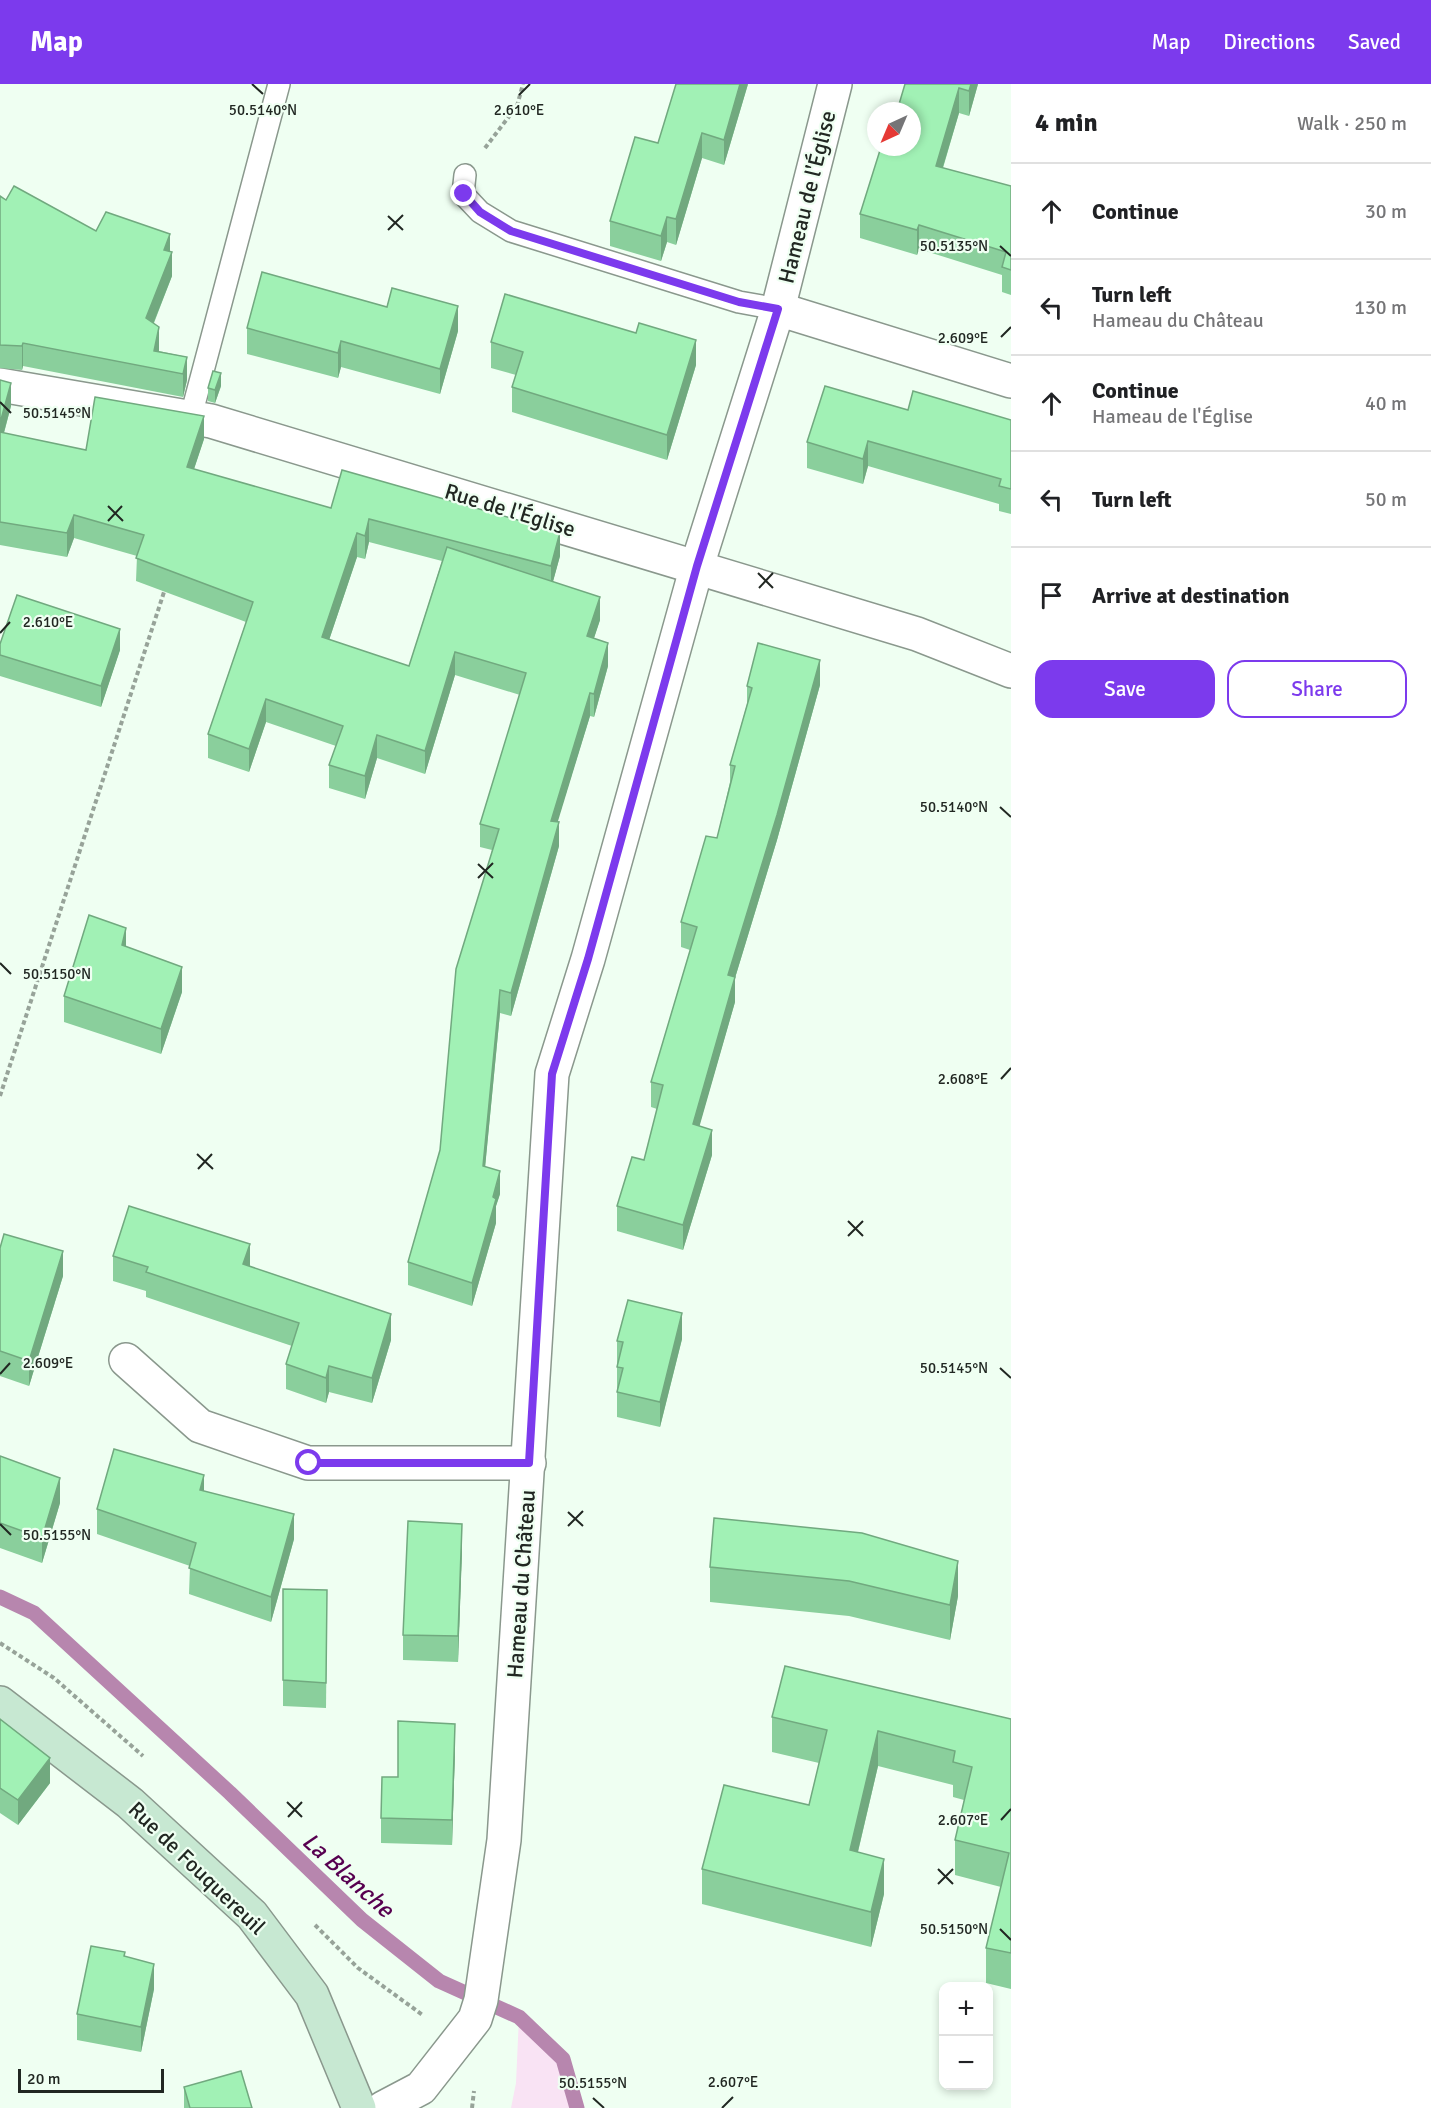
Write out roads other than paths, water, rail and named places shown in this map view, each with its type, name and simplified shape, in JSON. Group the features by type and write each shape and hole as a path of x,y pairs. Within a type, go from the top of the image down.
{"street":[{"name":"Hameau de l'Église","path":"697,566 778,309 836,84"},
{"name":"Hameau de l'Église","path":"778,309 1011,381"},
{"name":"Rue de l'Église","path":"0,385 191,416 697,566 917,634 1011,671"},
{"name":"Hameau du Château","path":"383,2108 421,2088 475,2019 486,1974 504,1840 552,1074 588,959 697,566"},
{"path":"126,1360 200,1426 309,1463 529,1463"},
{"name":"Rue de Fouquereuil","path":"0,1703 130,1803 252,1915 312,1995 359,2108"}],"lane":[{"path":"191,416 279,84"},
{"path":"465,176 464,194 480,212 511,231 739,302 778,309"}],"waterway":[{"name":"La Blanche","path":"0,1597 34,1613 230,1793 362,1920 439,1981 519,2017 563,2059 577,2108"}]}
